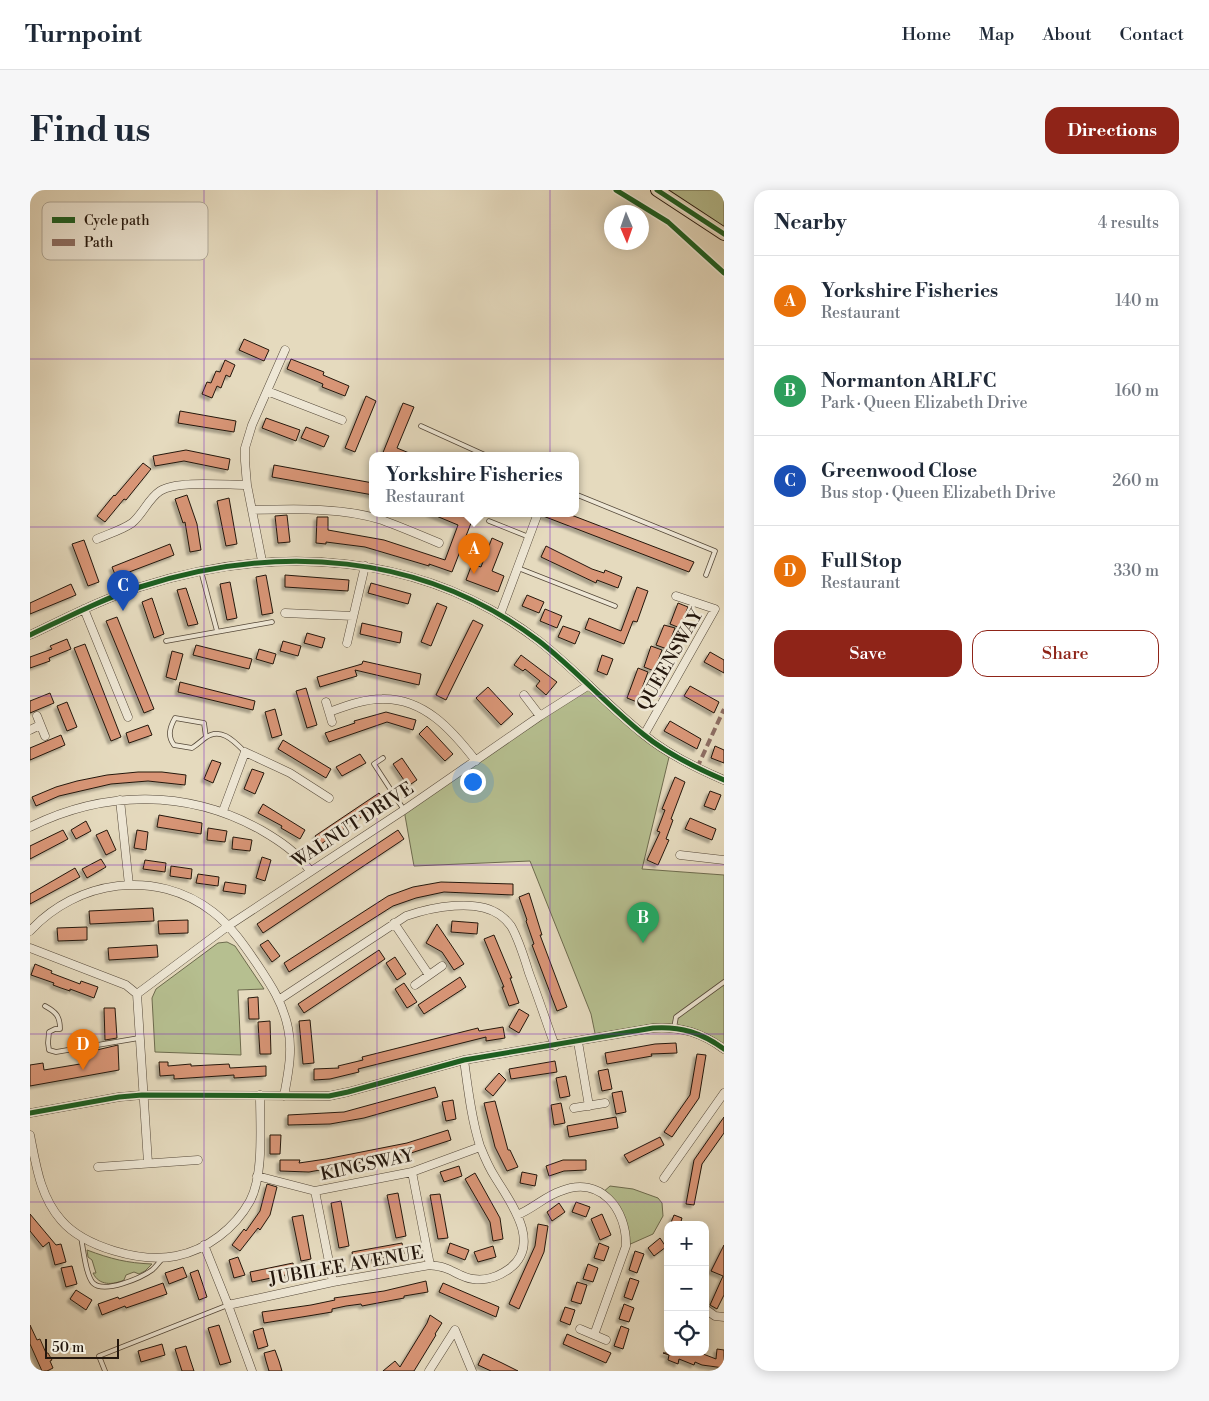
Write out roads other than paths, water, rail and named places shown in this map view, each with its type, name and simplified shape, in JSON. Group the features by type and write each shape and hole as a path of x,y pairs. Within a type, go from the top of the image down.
{"main road":[{"path":"657,190 724,234"}],"street":[{"path":"262,561 248,485 245,448 255,418 286,350"},
{"path":"267,391 342,420"},
{"path":"97,539 132,522 160,491 171,486 184,484 248,485"},
{"path":"252,510 301,509 338,512 380,520 439,543"},
{"path":"500,615 537,517"},
{"path":"30,635 84,609 138,587 200,570 262,561 321,562 365,566 436,586 470,599 500,615 537,640 566,663 644,735 670,754 724,780"},
{"path":"347,642 365,566"},
{"name":"QUEENSWAY","path":"644,735 715,609 676,596"},
{"path":"84,609 128,717"},
{"path":"285,613 354,616"},
{"name":"WALNUT DRIVE","path":"137,994 228,926 589,685"},
{"path":"524,695 540,716"},
{"path":"329,712 368,700 382,698 410,703 428,711 442,722 460,740 476,761"},
{"path":"326,702 332,722"},
{"path":"36,716 45,736"},
{"path":"30,730 40,725"},
{"path":"223,812 245,752 290,773 329,798"},
{"path":"30,827 72,810 99,802 158,798 182,801 223,812 251,824 272,836 303,860 310,871"},
{"path":"120,800 129,885"},
{"path":"680,855 724,860"},
{"path":"30,931 42,918 74,897 93,890 129,885 147,886 179,893 197,900 214,912 239,937 280,999 289,1030 290,1045 290,1060 284,1096"},
{"path":"280,999 406,916 421,911 442,908 477,907 490,909 510,924 516,936 554,1046"},
{"path":"394,923 428,975"},
{"path":"30,948 126,985 137,994 142,1095 148,1163"},
{"path":"415,985 442,966"},
{"path":"30,1113 119,1097 142,1095 329,1096 464,1060 653,1028 674,1028 702,1035 724,1048"},
{"path":"578,1042 590,1106"},
{"name":"JUBILEE AVENUE","path":"228,1304 333,1282 430,1265 445,1268 471,1279 487,1280 500,1275 511,1267 519,1257 523,1246 523,1230 517,1215 493,1175 480,1146 464,1060"},
{"path":"664,1178 724,1093"},
{"path":"30,1135 39,1178 50,1205 61,1220 81,1237 121,1253 164,1257 175,1256 188,1253 204,1245 228,1229 240,1217 251,1199 260,1154 260,1096"},
{"path":"574,1108 605,1103"},
{"name":"KINGSWAY","path":"257,1176 315,1191 412,1172 480,1146"},
{"path":"98,1167 198,1160"},
{"path":"412,1172 430,1265"},
{"path":"517,1215 530,1210 550,1195 577,1187 602,1192 618,1209 624,1221 626,1246 594,1335"},
{"path":"315,1191 333,1282"},
{"path":"204,1245 252,1371"},
{"path":"707,1311 715,1316 724,1317"},
{"path":"580,1329 606,1340"},
{"path":"429,1371 455,1330 472,1371"}],"lane":[{"path":"420,426 478,452"},
{"path":"579,496 715,551 706,575"},
{"path":"489,521 529,538"},
{"path":"518,568 615,606"},
{"path":"200,570 217,631"},
{"path":"166,640 272,622"},
{"path":"206,737 204,723 175,718 170,727 170,740 174,745 192,748 206,737 221,734 231,738 245,752"},
{"path":"383,758 374,764 404,810"},
{"path":"674,1028 676,1017 724,982"},
{"path":"45,1006 58,1014 60,1020 60,1028 50,1032 49,1050 56,1052 139,1038"},
{"path":"81,1237 90,1278 95,1285 114,1287 151,1271 164,1257"},
{"path":"105,1371 99,1356 228,1304"}],"place":[{"name":"Yorkshire Fisheries","path":"474,574"},
{"name":"Greenwood Close","path":"123,611"},
{"name":"Normanton ARLFC","path":"643,943"},
{"name":"Full Stop","path":"83,1070"}]}
